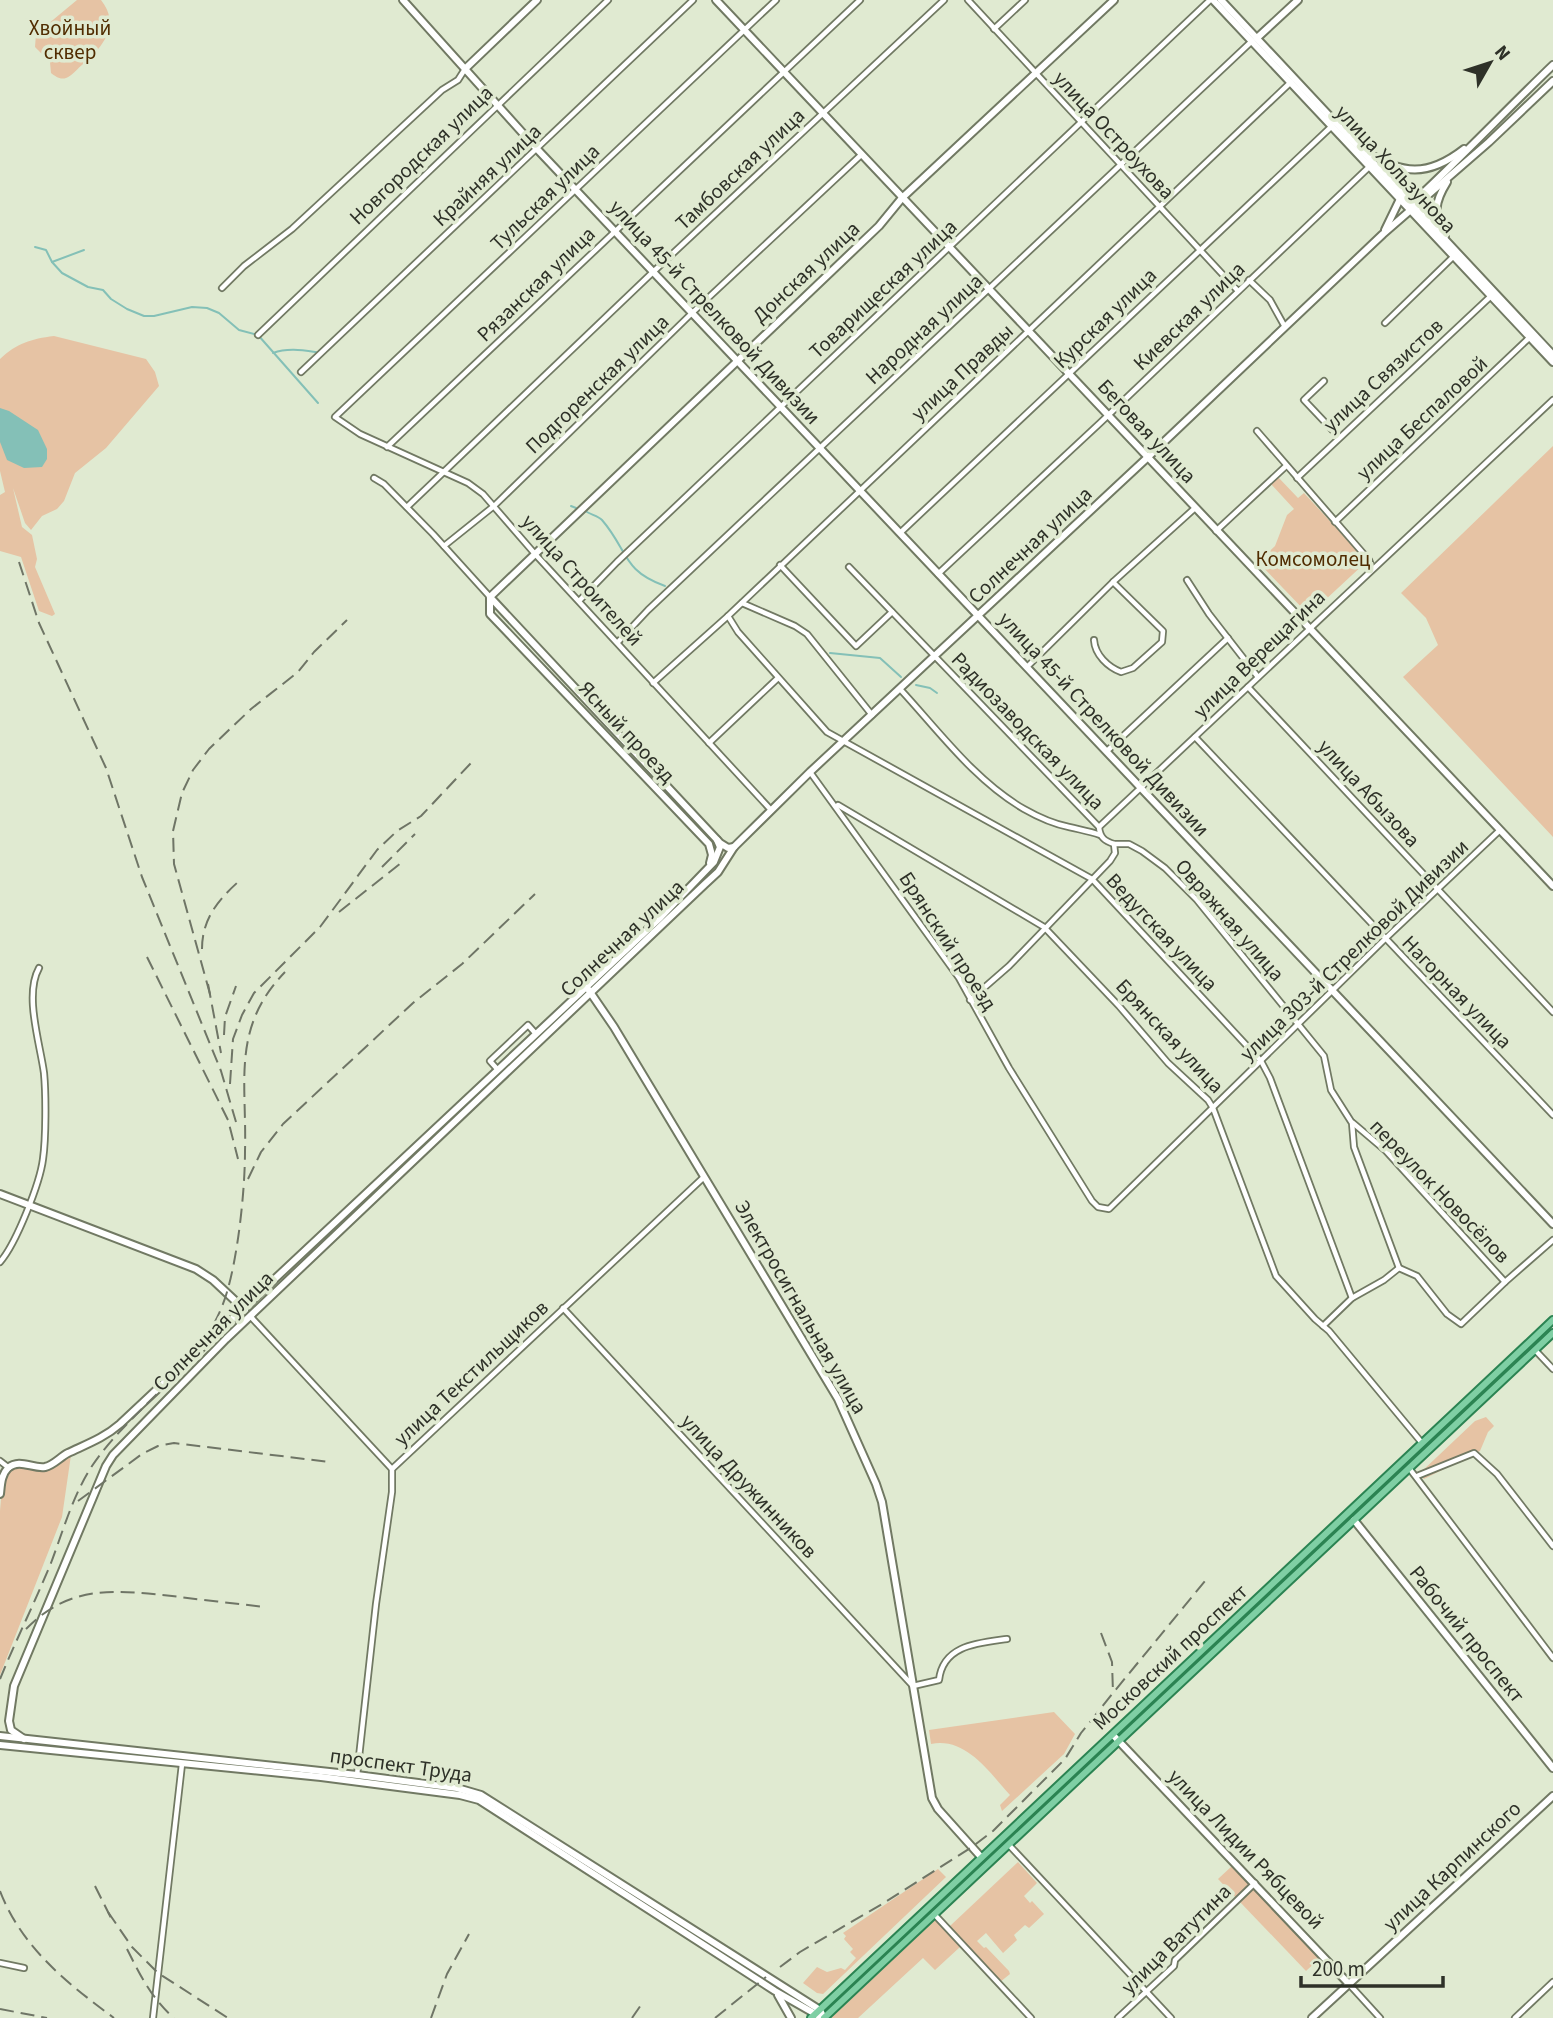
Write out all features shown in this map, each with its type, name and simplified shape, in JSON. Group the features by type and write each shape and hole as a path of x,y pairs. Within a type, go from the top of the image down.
{"main road":[{"name":"улица 45-й Стрелковой Дивизии","path":"403,0 575,190 1553,1224"},
{"name":"Новгородская улица","path":"466,68 537,0"},
{"name":"Беговая улица","path":"716,0 1553,886"},
{"name":"Донская улица","path":"489,597 879,226 902,198 1114,0"},
{"name":"улица Хользунова","path":"1212,0 1255,39 1348,135 1454,256 1553,362"},
{"name":"улица Хользунова","path":"1221,0 1369,167 1401,196"},
{"path":"1255,39 1298,0"},
{"path":"1411,207 1553,65"},
{"path":"1411,207 1451,175 1553,81"},
{"path":"1516,101 1523,109"},
{"path":"1348,135 1366,152 1380,160 1409,170 1423,170 1439,165 1482,135"},
{"path":"1451,175 1439,195 1436,208 1437,220 1452,247"},
{"name":"Солнечная улица","path":"1383,234 1401,196"},
{"name":"улица Хользунова","path":"1411,207 1553,355"},
{"name":"Солнечная улица","path":"9,1468 18,1463 48,1466 107,1436 498,1070 718,872 734,847 810,772 979,617 1411,207"},
{"name":"Ясный проезд","path":"489,597 490,614 709,844 712,855 708,868"},
{"name":"Ясный проезд","path":"489,597 717,840 724,847 734,847"},
{"path":"509,632 526,636"},
{"path":"708,868 719,856 720,847 717,840"},
{"name":"Солнечная улица","path":"24,1739 11,1730 9,1721 14,1686 106,1466 113,1455 251,1317 589,990 708,868"},
{"name":"Электросигнальная улица","path":"589,990 838,1399 876,1484 884,1511 932,1798 938,1809 981,1857"},
{"path":"0,1194 196,1269 213,1280 251,1317"},
{"name":"Московский проспект","path":"815,2014 1553,1320"},
{"name":"Московский проспект","path":"824,2018 1553,1333"},
{"path":"191,1357 200,1367"},
{"name":"Брянская улица","path":"1422,1443 1428,1451"},
{"path":"0,1493 2,1477 9,1468"},
{"name":"Рабочий проспект","path":"1354,1520 1553,1768"},
{"name":"улица Лидии Рябцевой","path":"1113,1735 1349,1984"},
{"name":"проспект Труда","path":"0,1736 460,1795 479,1800 540,1835 815,2014"},
{"name":"проспект Труда","path":"0,1745 357,1775 467,1790 493,1801 775,1991 815,2014"},
{"path":"356,1783 357,1775"},
{"name":"улица Карпинского","path":"1312,2018 1553,1797"},
{"path":"775,1991 784,2001 791,2018"},
{"path":"815,2014 824,2018"}],"street":[{"name":"Новгородская улица","path":"258,335 608,0"},
{"name":"Крайняя улица","path":"301,372 694,0"},
{"name":"Тульская улица","path":"335,417 776,0"},
{"name":"Рязанская улица","path":"387,447 860,0"},
{"name":"Тамбовская улица","path":"407,507 944,0"},
{"name":"улица Остроухова","path":"968,0 1237,291"},
{"path":"994,29 1025,0"},
{"name":"Товарищеская улица","path":"579,601 780,407 1212,0"},
{"name":"Народная улица","path":"618,642 648,610 1255,39"},
{"name":"Новгородская улица","path":"222,288 244,266 292,229 436,96 463,76 466,68"},
{"name":"улица Правды","path":"653,683 742,603 1291,82"},
{"name":"Курская улица","path":"900,533 1332,126"},
{"name":"Подгоренская улица","path":"444,546 494,506 692,313 861,155"},
{"name":"Киевская улица","path":"938,574 1369,167"},
{"path":"1385,323 1454,256"},
{"path":"1250,280 1270,300 1285,327"},
{"name":"улица Связистов","path":"1297,478 1491,296"},
{"name":"улица Беспаловой","path":"1335,522 1530,337"},
{"path":"1324,381 1304,400 1339,437"},
{"name":"улица Верещагина","path":"1099,827 1553,400"},
{"name":"улица Строителей","path":"335,417 352,430 468,483 494,506 535,554 772,810"},
{"path":"1256,431 1369,560 1373,568"},
{"path":"1216,531 1286,466"},
{"name":"Ясный проезд","path":"374,478 407,507 489,597"},
{"path":"1027,667 1113,582 1195,508"},
{"path":"780,565 856,646 892,611"},
{"name":"Радиозаводская улица","path":"849,567 1099,827"},
{"path":"1187,579 1209,614 1258,677"},
{"path":"1094,640 1096,652 1110,666 1121,672 1133,668 1162,642 1164,636 1163,631 1113,582"},
{"path":"742,603 807,634 872,715"},
{"name":"Ведугская улица","path":"728,616 738,632 821,726 1092,879 1261,1061 1270,1078 1352,1298"},
{"path":"1107,751 1228,638"},
{"path":"709,743 778,678"},
{"name":"улица Абызова","path":"1248,687 1553,1012"},
{"name":"Овражная улица","path":"900,689 979,774 1024,809 1070,828 1086,829 1115,844 1129,844 1165,868 1197,900 1324,1056 1331,1090 1352,1123 1353,1147 1399,1268"},
{"name":"Нагорная улица","path":"1195,737 1553,1115"},
{"name":"Брянский проезд","path":"810,772 959,978 1092,1201 1103,1210 1109,1209"},
{"name":"Брянская улица","path":"834,803 1044,927 1119,1006 1168,1063 1213,1108 1276,1276 1323,1326 1422,1443"},
{"path":"1099,827 1100,835"},
{"name":"улица 303-й Стрелковой Дивизии","path":"1109,1209 1500,830"},
{"path":"970,1000 1009,966 1092,879 1115,853 1115,844"},
{"path":"0,1262 12,1244 43,1161 44,1077 33,1004 33,986 39,968"},
{"path":"498,1070 490,1061 528,1025 537,1035"},
{"name":"переулок Новосёлов","path":"1352,1123 1385,1150 1505,1282"},
{"name":"улица Текстильщиков","path":"357,1775 393,1469 704,1177"},
{"path":"1323,1326 1352,1298 1399,1268 1417,1276 1447,1314 1461,1324 1553,1240"},
{"name":"улица Дружинников","path":"563,1308 913,1686"},
{"path":"251,1317 393,1469"},
{"path":"1535,1350 1553,1369"},
{"path":"1417,1476 1474,1453 1497,1474 1553,1546"},
{"path":"0,1461 9,1468"},
{"path":"1409,1468 1553,1658"},
{"path":"913,1686 939,1680 944,1661 952,1652 966,1646 1007,1639"},
{"path":"153,2018 182,1759"},
{"path":"1009,1845 1171,2018"},
{"name":"улица Ватутина","path":"1118,2018 1174,1966 1175,1960 1255,1883"},
{"path":"934,1914 1031,2018"},
{"path":"0,1964 24,1968"},
{"path":"1515,2018 1553,1982"},
{"name":"улица Лидии Рябцевой","path":"1349,1984 1380,2018"}],"green space":[{"name":"Хвойный сквер","path":"77,0 101,0 107,9 109,27 97,50 70,76 60,78 51,73 50,62 35,47 36,34"},
{"path":"54,336 146,359 155,372 159,386 106,448 75,473 64,501 57,509 42,516 31,530 25,523 13,488 22,527 32,535 37,559 35,567 55,614 52,616 39,611 21,557 0,551 0,495 5,492 0,471 0,359 25,343"},
{"path":"1553,446 1553,837 1403,677 1438,645 1426,618 1401,593"},
{"name":"Комсомолец","path":"1278,477 1298,498 1304,493 1363,557 1365,563 1310,614 1258,562 1275,546 1287,515 1294,509 1271,484"},
{"path":"1486,1417 1494,1426 1488,1432 1480,1451 1424,1479 1419,1474 1475,1421"},
{"path":"71,1455 62,1517 0,1675 0,1511 4,1479 16,1466 43,1468"},
{"path":"1054,1712 1075,1734 1064,1754 1002,1811 1000,1805 1010,1795 976,1758 955,1746 931,1744 929,1730"},
{"path":"1018,1862 1037,1883 1024,1896 1044,1914 1029,1928 1025,1925 1014,1935 1017,1940 1003,1953 986,1933 977,1941 1009,1971 1010,1974 1000,1982 950,1926"},
{"path":"1232,1866 1320,1958 1306,1971 1218,1879"},
{"path":"938,1869 946,1877 823,1994 803,1983 817,1967 827,1972 841,1968 845,1970 856,1958 850,1952 853,1949 844,1939 846,1936 843,1933"},
{"path":"935,1920 960,1947 935,1970 923,1958 858,2018 831,2018"}],"water":[{"path":"0,408 38,430 47,449 47,459 42,467 24,468 7,460 0,442"}],"waterway":[{"path":"35,247 46,250 62,273 88,287 103,290 111,299 144,316 192,307 207,308 219,313 239,330 258,335 318,403"},
{"path":"52,262 84,250"},
{"path":"273,353 289,350 316,352"},
{"path":"571,506 576,508"},
{"path":"587,512 602,520 627,559 641,574 665,586"},
{"path":"830,653 880,658 901,677"},
{"path":"916,685 930,688 937,693"}],"railway":[{"path":"19,562 39,623 106,768 142,877 221,1071 236,1122"},
{"path":"210,994 174,864 173,831 182,793 193,770 209,749 251,709 298,672 347,620"},
{"path":"230,1084 233,1039 254,993 320,927 377,850 397,831 421,816 471,763"},
{"path":"382,867 415,834"},
{"path":"339,912 401,863"},
{"path":"202,949 205,929 212,912 238,882"},
{"path":"248,1179 261,1152 283,1124 413,1003 462,964 535,894"},
{"path":"147,957 228,1120 238,1159"},
{"path":"0,1679 45,1578 85,1477 109,1444 186,1364 217,1318 231,1277 240,1223 245,1167 244,1078 249,1035 256,1014 285,972"},
{"path":"208,984 221,1053"},
{"path":"224,1035 225,1017 236,986"},
{"path":"78,1501 142,1454 158,1446 174,1443 330,1462"},
{"path":"780,1967 800,1952 972,1847 993,1831 1065,1759 1081,1733 1205,1581"},
{"path":"26,1629 59,1604 94,1593 131,1592 263,1607"},
{"path":"1101,1633 1112,1662 1113,1693"},
{"path":"95,1886 111,1918"},
{"path":"0,1891 20,1930 33,1947 63,1977 114,2018"},
{"path":"108,1912 132,1947 158,1973 228,2018"},
{"path":"431,2018 447,1974 469,1934"},
{"path":"127,1949 153,1995 174,2018"},
{"path":"715,2018 766,1977"},
{"path":"632,2018 643,2002"},
{"path":"0,2009 47,2018"}]}
